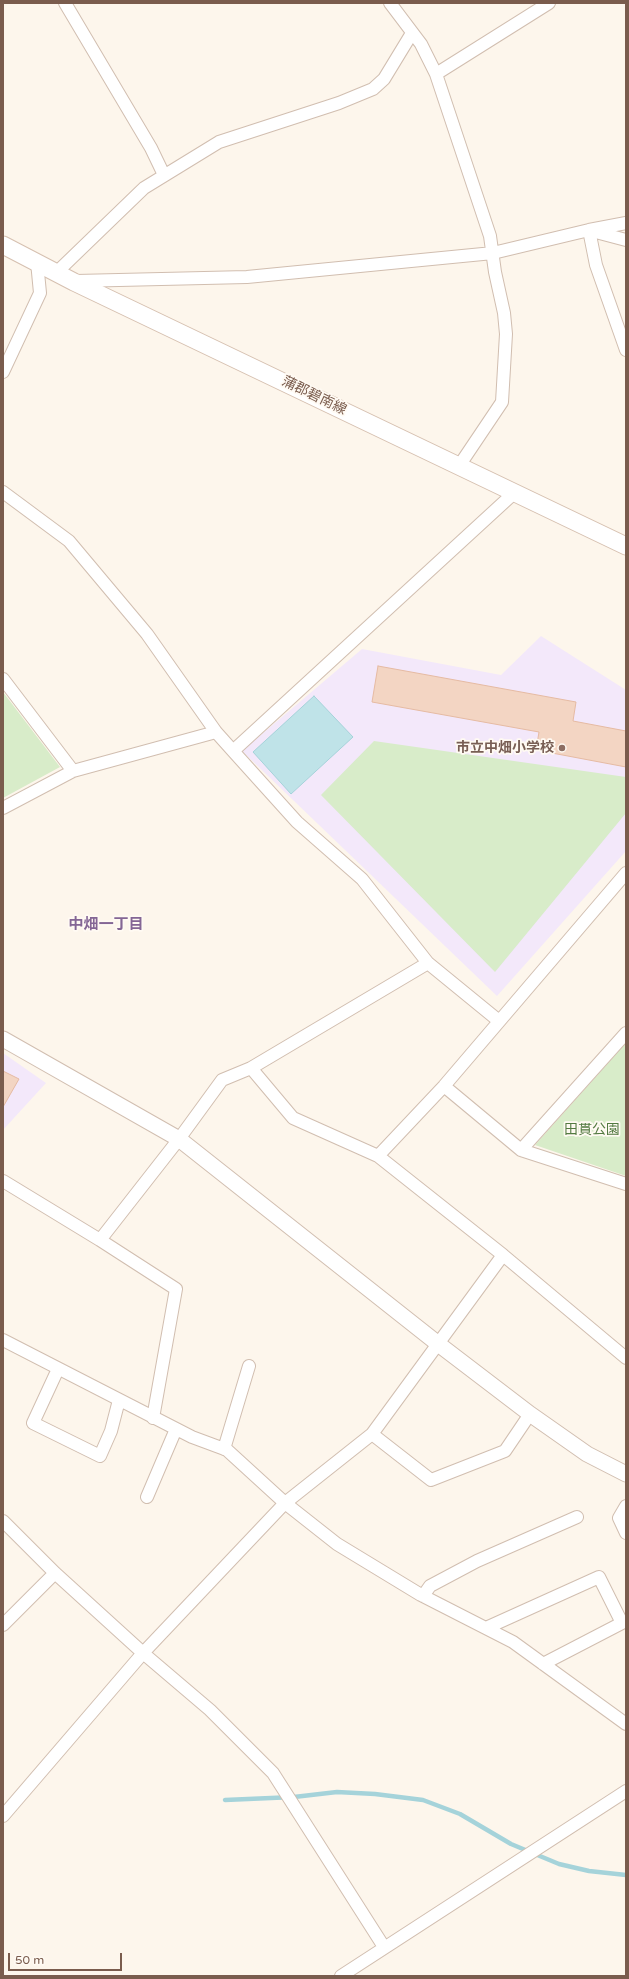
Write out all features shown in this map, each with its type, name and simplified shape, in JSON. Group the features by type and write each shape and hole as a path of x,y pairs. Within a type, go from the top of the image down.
{"main road":[{"name":"蒲郡碧南線","path":"3,245 74,282 626,546"}],"street":[{"path":"65,3 151,148 164,175"},
{"path":"390,3 421,44 436,74 490,236 494,253 495,272 504,313 506,334 502,402 459,466"},
{"path":"436,74 549,3"},
{"path":"56,272 144,188 219,142 339,103 373,89 384,79 412,33"},
{"path":"74,282 247,276 494,253 589,230 626,223"},
{"path":"589,230 626,240"},
{"path":"589,230 596,265 626,350"},
{"path":"3,372 40,293 37,262"},
{"path":"3,492 69,541 147,634 216,732 233,751 297,822 362,879 428,964 499,1021"},
{"path":"233,751 514,493"},
{"path":"3,679 73,770"},
{"path":"3,808 73,770 216,732"},
{"path":"378,1156 444,1086 626,873"},
{"path":"100,1240 180,1139 222,1080 251,1068 428,964"},
{"path":"521,1150 626,1033"},
{"path":"3,1039 180,1139 437,1343 530,1414 587,1454 626,1474"},
{"path":"251,1068 293,1118 378,1156 503,1255 626,1358"},
{"path":"444,1086 521,1150 626,1184"},
{"path":"3,1181 100,1240 176,1289 153,1418"},
{"path":"3,1816 143,1654 285,1502 372,1434 437,1343 503,1255"},
{"path":"3,1340 58,1370 153,1418 224,1449 285,1502 337,1544 423,1596 513,1642 626,1724"},
{"path":"224,1449 249,1366"},
{"path":"58,1370 33,1423 100,1456 111,1431 119,1400"},
{"path":"372,1434 431,1480 505,1451 530,1414"},
{"path":"147,1497 176,1429"},
{"path":"626,1506 619,1518 626,1533"},
{"path":"423,1596 430,1586 476,1561 577,1517"},
{"path":"3,1521 55,1573 143,1654 210,1710 273,1773 384,1947"},
{"path":"3,1625 55,1573"},
{"path":"486,1628 599,1577 622,1623 543,1664"},
{"path":"341,1976 626,1791"}],"shaded area":[{"path":"541,636 626,690 626,851 497,996 242,751 362,649 501,675"},
{"path":"3,1053 46,1083 3,1130"}],"green space":[{"path":"3,692 60,767 3,798"},
{"path":"374,741 626,777 626,813 495,972 321,795"},
{"name":"田貫公園","path":"626,1043 626,1176 535,1145"}],"water":[{"path":"314,696 353,737 291,794 253,752"}],"building":[{"path":"378,666 576,702 573,721 626,731 626,767 536,750 539,732 372,702"},
{"path":"3,1071 19,1079 3,1107"}],"waterway":[{"path":"225,1800 294,1797 337,1792 375,1794 423,1800 460,1814 511,1844 559,1864 589,1871 626,1875"}],"place":[{"name":"市立中畑小学校","path":"562,748"}],"district":[{"name":"中畑一丁目","path":"106,925"}]}
